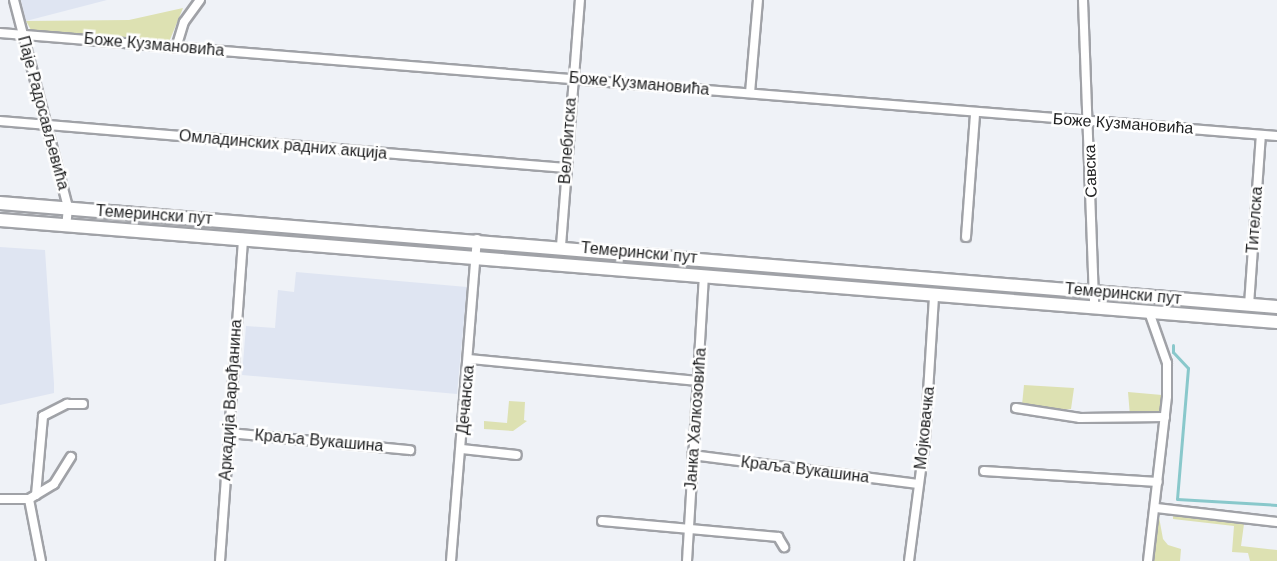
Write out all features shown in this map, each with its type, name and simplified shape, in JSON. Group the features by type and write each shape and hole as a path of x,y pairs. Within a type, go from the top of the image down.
{"main road":[{"name":"Темерински пут","path":"0,203 477,239 1277,307"},
{"name":"Темерински пут","path":"0,220 1277,322"}],"street":[{"name":"Паје Радосављевића","path":"14,0 68,208 66,226"},
{"path":"176,48 183,22 200,0"},
{"name":"Велебитска","path":"561,246 580,0"},
{"path":"750,93 758,0"},
{"name":"Савска","path":"1083,0 1094,307"},
{"name":"Боже Кузмановића","path":"0,33 1277,136"},
{"path":"966,237 975,113"},
{"name":"Омладинских радних акција","path":"0,121 47,127 566,168"},
{"name":"Тителска","path":"1250,305 1261,135"},
{"name":"Аркадија Варађанина","path":"220,561 243,238"},
{"name":"Дечанска","path":"452,561 470,360 477,239"},
{"name":"Јанка Халкозовића","path":"687,561 691,528 704,277"},
{"name":"Мојковачка","path":"909,561 929,392 934,295"},
{"path":"1148,561 1165,417 1167,363 1149,312"},
{"path":"470,360 699,381"},
{"path":"41,561 32,497 43,416 67,404 83,404"},
{"path":"1016,408 1080,418 1165,417"},
{"name":"Краља Вукашина","path":"229,433 410,450"},
{"path":"462,449 517,455"},
{"name":"Краља Вукашина","path":"693,455 918,484"},
{"path":"0,499 32,497 54,484 71,457"},
{"path":"984,471 1158,482"},
{"path":"1156,508 1277,522"},
{"path":"602,521 778,537 784,547"}],"shaded area":[{"path":"21,0 107,0 26,21"},
{"path":"0,247 45,250 54,393 0,405"},
{"path":"296,272 467,287 457,394 242,375 246,326 275,328 278,290 294,292"}],"green space":[{"path":"183,8 169,42 31,30 26,21 129,20"},
{"path":"1024,385 1074,388 1071,409 1055,411 1022,405"},
{"path":"1128,392 1162,395 1161,411 1130,416"},
{"path":"509,401 525,402 524,420 527,421 513,431 484,429 484,421 507,423"},
{"path":"1173,516 1244,524 1241,546 1277,550 1277,561 1250,561 1248,553 1232,552 1234,526 1173,519"},
{"path":"1159,517 1163,539 1168,545 1181,549 1180,561 1153,561"}],"waterway":[{"path":"1173,345 1173,352 1188,368 1177,499 1277,505"}]}
